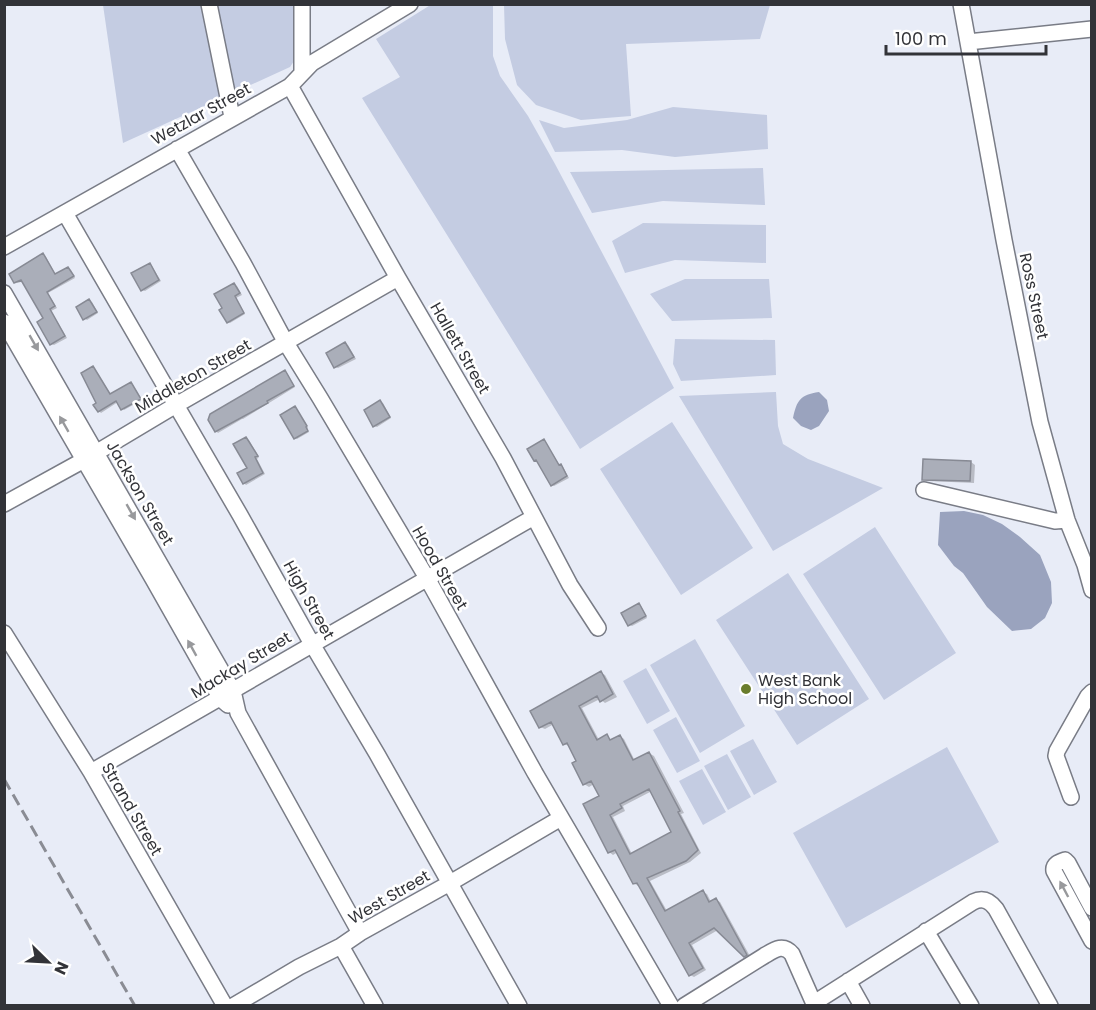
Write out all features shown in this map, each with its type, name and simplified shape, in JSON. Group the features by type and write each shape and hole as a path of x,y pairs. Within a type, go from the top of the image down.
{"street":[{"path":"209,4 232,117"},
{"path":"302,4 302,72"},
{"name":"Wetzlar Street","path":"4,247 290,86 312,63 393,9 410,4"},
{"name":"Ross Street","path":"961,4 1040,422 1067,520 1085,565 1092,590"},
{"path":"968,42 1092,29"},
{"name":"Hallett Street","path":"290,86 503,458 570,585 598,628"},
{"name":"Hood Street","path":"177,148 286,343 427,578 561,818 672,1005"},
{"name":"High Street","path":"65,213 519,1005"},
{"name":"Middleton Street","path":"4,504 91,457 176,405 398,278"},
{"name":"Jackson Street","path":"4,293 91,457 238,713 360,933"},
{"name":"Jackson Street","path":"4,322 91,457"},
{"path":"924,490 1055,521 1067,520"},
{"name":"Mackay Street","path":"91,772 534,517"},
{"name":"Strand Street","path":"4,633 91,772 225,1005"},
{"path":"1071,797 1056,756 1092,692"},
{"name":"West Street","path":"233,1005 341,946 561,818"},
{"path":"1092,909 1068,862 1065,860 1056,864 1054,871 1092,941"},
{"path":"684,1005 778,948 790,951 814,1004 977,900 986,900 990,901 996,909 1050,1005"},
{"path":"926,931 971,1005"},
{"path":"341,946 375,1005"},
{"path":"848,981 862,1005"}],"shaded area":[{"path":"432,4 493,5 493,56 500,76 528,116 555,164 674,388 580,449 362,98 400,77 376,39"},
{"path":"504,4 770,5 760,39 626,44 631,116 581,120 536,105 517,85 505,39"},
{"path":"103,5 295,5 294,61 290,67 123,143"},
{"path":"673,107 767,115 768,149 675,157 622,150 555,152 539,120 564,128 627,120"},
{"path":"763,168 765,205 663,201 592,213 570,172"},
{"path":"643,223 766,225 766,263 675,260 625,273 612,241"},
{"path":"685,279 769,279 772,318 672,321 650,294"},
{"path":"675,339 775,340 776,375 681,381 673,364"},
{"path":"776,392 778,426 783,444 808,459 883,488 773,551 679,396"},
{"path":"819,392 827,400 829,411 819,426 811,430 801,426 793,418 800,399"},
{"path":"672,422 753,548 681,595 600,469"},
{"path":"964,511 983,515 1002,524 1040,555 1051,582 1052,603 1045,618 1031,629 1012,631 987,607 963,573 954,566 938,545 940,512"},
{"path":"875,527 956,653 884,700 803,574"},
{"path":"788,573 869,699 797,745 716,620"},
{"path":"695,639 745,726 700,753 650,665"},
{"path":"646,668 670,711 647,724 623,681"},
{"path":"676,717 700,761 677,773 653,730"},
{"path":"753,739 777,782 754,795 730,751"},
{"path":"947,747 999,842 846,928 793,833"},
{"path":"727,754 751,797 728,810 704,766"},
{"path":"702,769 726,812 703,825 679,781"}],"building":[{"path":"43,253 55,274 68,267 74,276 47,292 55,306 50,309 65,336 50,345 37,322 43,318 21,280 14,283 9,274"},
{"path":"150,263 159,280 141,291 131,273"},
{"path":"234,283 240,293 235,296 244,313 227,323 219,310 222,308 214,294"},
{"path":"89,299 97,312 83,320 76,307"},
{"path":"345,342 354,357 334,368 326,353"},
{"path":"93,366 110,394 131,382 141,399 121,410 116,401 98,412 81,373"},
{"path":"285,370 294,386 215,432 208,420 210,414"},
{"path":"380,400 390,417 373,427 364,410"},
{"path":"295,406 308,431 294,439 280,415"},
{"path":"246,437 258,456 255,457 263,473 243,484 237,473 247,468 233,444"},
{"path":"544,439 567,476 551,486 527,449"},
{"path":"923,459 971,461 970,481 922,480"},
{"path":"639,603 646,616 628,626 621,613"},
{"path":"601,671 613,694 600,702 597,696 579,706 597,740 607,734 610,740 620,735 633,760 649,752 698,850 686,861 647,878 665,911 703,890 709,902 716,898 747,955 744,957 714,928 689,943 703,968 689,976 637,883 633,884 615,850 608,853 583,804 599,796 591,781 583,785 572,763 576,761 567,743 563,745 551,722 539,728 530,711","holes":["649,789 671,832 630,854 610,815 622,808 620,804"]}],"railway":[{"path":"4,779 135,1006"}],"place":[{"name":"West Bank High School","path":"746,689"}]}
